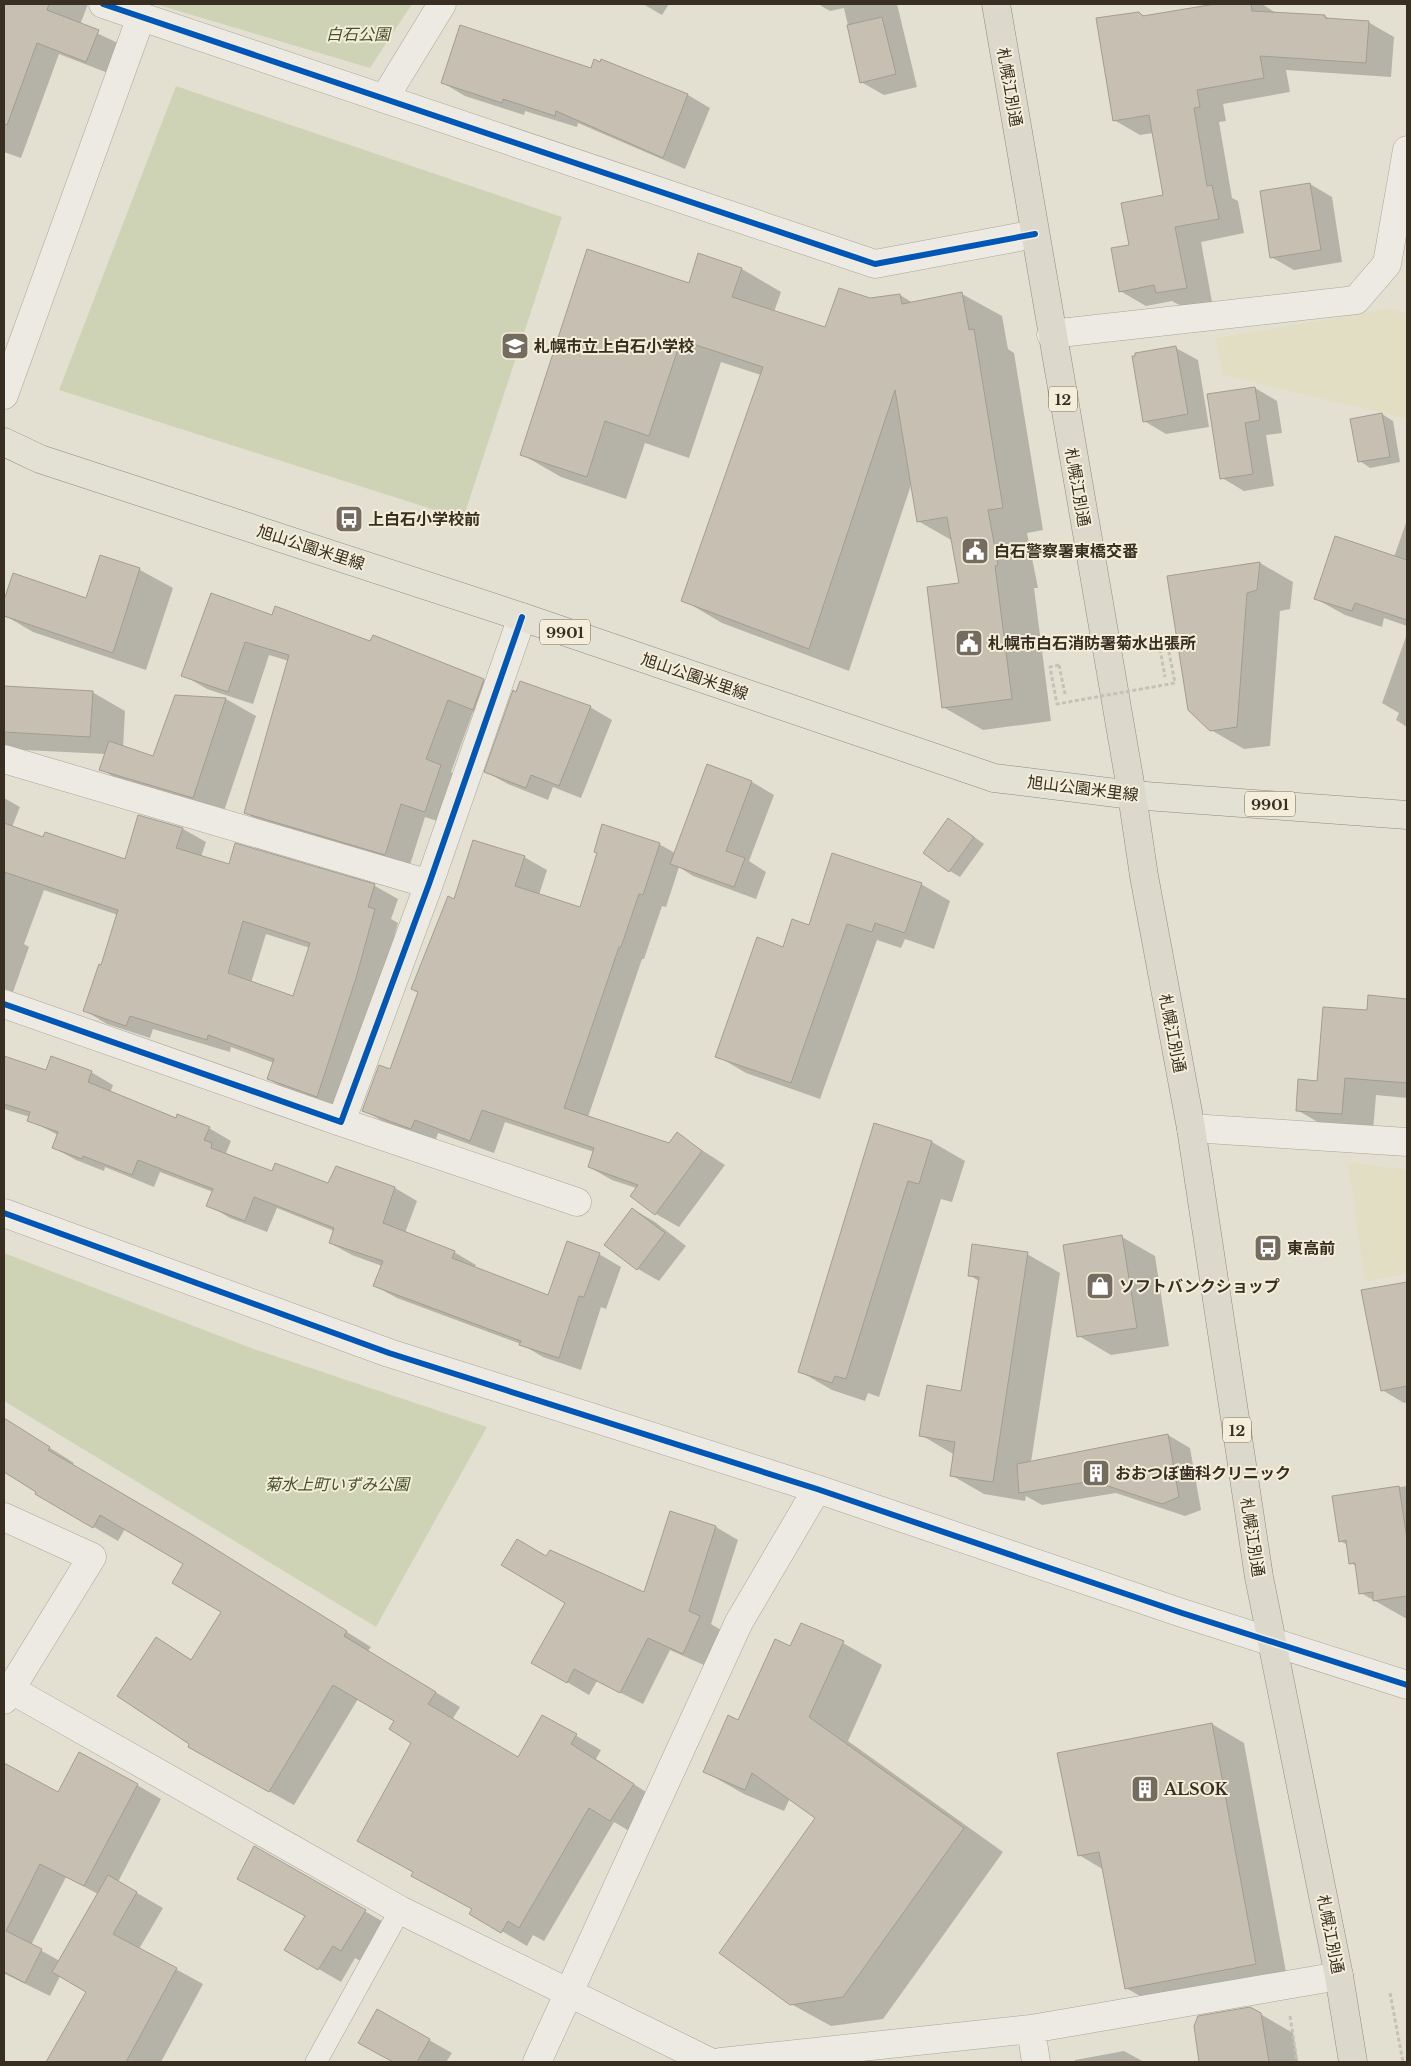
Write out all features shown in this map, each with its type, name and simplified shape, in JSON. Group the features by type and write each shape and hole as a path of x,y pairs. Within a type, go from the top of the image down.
{"highway":[{"name":"札幌江別通","path":"996,4 1051,334 1132,795 1144,876 1191,1128 1259,1577 1274,1642 1339,1976 1353,2062"}],"main road":[{"name":"旭山公園米里線","path":"4,442 40,458 522,617 994,778 1132,795 1407,815"}],"street":[{"path":"103,4 875,264 1035,234"},
{"path":"384,99 442,4"},
{"path":"4,395 141,17"},
{"path":"1051,334 1356,300 1387,264 1407,151"},
{"path":"341,1122 429,884 522,617"},
{"path":"4,758 429,884"},
{"path":"4,1004 577,1202"},
{"path":"1191,1128 1407,1142"},
{"path":"4,1213 389,1353 817,1489 1407,1685"},
{"path":"538,2062 739,1622 817,1489"},
{"path":"4,1517 92,1557 7,1695 400,1910 710,2062"},
{"path":"721,2062 1031,2029 1339,1976"},
{"path":"1031,2029 1036,2062"}],"lane":[{"path":"316,2062 400,1910"}],"path":[{"path":"1064,694 1059,665 1050,667 1057,704 1175,683 1168,647 1160,649 1165,677"},
{"path":"1390,1993 1403,2062"},
{"path":"1289,2012 1297,2062"}],"shaded area":[{"path":"1386,309 1407,313 1407,419 1223,375 1215,338"},
{"path":"1348,1162 1407,1170 1407,1274 1365,1281"}],"green space":[{"name":"白石公園","path":"155,4 412,4 370,68"},
{"path":"176,86 562,217 463,519 59,390"},
{"name":"菊水上町いずみ公園","path":"4,1253 251,1348 487,1427 376,1627 4,1401"}],"building":[{"path":"4,4 49,4 47,10 99,30 86,62 37,43 7,125 4,124"},
{"path":"1215,4 1251,4 1252,11 1325,15 1325,18 1369,21 1366,63 1260,56 1264,78 1197,90 1200,107 1194,108 1207,186 1212,185 1219,219 1175,227 1187,288 1156,293 1154,285 1119,292 1111,248 1129,245 1121,203 1163,195 1149,115 1113,121 1096,18 1139,12 1143,16"},
{"path":"882,17 896,74 860,83 847,25"},
{"path":"460,25 591,68 594,59 600,62 601,59 688,94 663,158 556,111 555,116 503,99 502,103 441,83"},
{"path":"1310,183 1321,250 1270,258 1260,191"},
{"path":"587,249 689,283 698,253 742,268 732,297 825,327 839,288 870,298 900,294 902,304 962,292 969,330 974,329 1003,508 988,510 998,565 995,566 1012,699 942,708 927,587 959,583 947,517 917,522 895,390 809,649 681,601 763,367 681,340 649,436 605,421 587,477 520,455"},
{"path":"1176,346 1188,414 1143,422 1132,356 1135,356 1135,353"},
{"path":"1255,387 1260,420 1245,423 1253,474 1220,479 1207,394"},
{"path":"1382,413 1390,457 1358,462 1350,419"},
{"path":"1335,536 1407,560 1407,620 1355,603 1352,611 1314,599"},
{"path":"100,555 140,568 113,653 4,616 4,600 13,573 86,598"},
{"path":"1260,562 1257,590 1247,593 1237,727 1210,731 1188,710 1167,576"},
{"path":"211,593 272,615 275,606 370,641 373,635 484,679 473,710 448,700 426,759 441,765 425,812 401,804 385,855 244,813 289,655 245,642 228,692 181,676"},
{"path":"520,681 591,706 559,786 531,775 526,788 484,772 513,690 516,692"},
{"path":"4,686 93,691 90,737 4,732"},
{"path":"175,695 226,698 193,798 99,770 109,741 153,756"},
{"path":"707,764 752,781 726,851 745,858 734,887 670,864"},
{"path":"138,815 183,828 176,848 229,864 235,843 375,884 368,907 375,909 356,978 317,1097 267,1079 274,1059 208,1035 207,1040 130,1016 126,1026 83,1011 99,964 101,965 118,910 4,872 4,823 43,837 45,832 125,859","holes":["243,921 310,943 293,996 228,973"]},
{"path":"948,818 974,837 949,872 923,853"},
{"path":"602,824 660,843 643,895 639,894 621,947 619,947 564,1108 669,1143 677,1132 702,1151 655,1215 630,1196 638,1185 588,1167 594,1148 482,1110 470,1141 415,1120 411,1129 362,1111 379,1065 390,1069 418,992 411,989 448,896 454,899 473,840 525,856 515,886 580,907 597,853 594,852"},
{"path":"832,853 922,883 905,933 875,923 872,932 847,924 791,1083 715,1057 757,937 783,947 792,919 809,925"},
{"path":"1368,995 1407,999 1407,1083 1345,1078 1342,1114 1296,1111 1298,1079 1317,1081 1323,1007 1367,1010"},
{"path":"4,1056 46,1070 51,1056 92,1071 88,1082 176,1118 177,1114 210,1127 204,1140 212,1143 211,1148 272,1171 275,1163 328,1183 336,1166 395,1187 383,1223 455,1251 452,1258 548,1295 567,1241 600,1253 584,1297 579,1296 559,1358 519,1345 521,1341 373,1286 383,1261 329,1243 334,1228 254,1197 245,1221 206,1206 213,1189 138,1160 132,1175 83,1156 82,1159 52,1148 58,1132 27,1121 30,1112 4,1104"},
{"path":"874,1123 932,1141 919,1184 908,1181 846,1379 835,1376 832,1383 798,1372"},
{"path":"632,1208 665,1233 637,1270 604,1245"},
{"name":"ソフトバンクショップ","path":"1122,1235 1137,1328 1077,1337 1063,1245"},
{"path":"972,1244 1028,1252 993,1482 950,1476 955,1442 919,1436 927,1385 961,1391 979,1277 968,1276"},
{"path":"1407,1282 1407,1386 1381,1391 1361,1290"},
{"path":"4,1418 50,1447 48,1450 193,1535 347,1631 344,1636 436,1692 428,1704 518,1757 542,1715 577,1734 571,1744 634,1784 610,1821 589,1808 519,1928 508,1921 501,1933 469,1914 472,1909 411,1876 413,1872 357,1841 411,1743 389,1729 394,1721 333,1685 269,1792 188,1747 189,1744 117,1696 156,1637 191,1660 221,1612 172,1583 183,1564 100,1515 93,1528 35,1494 36,1492 4,1472"},
{"name":"おおつぼ歯科クリニック","path":"1168,1434 1179,1497 1162,1504 1093,1481 1019,1493 1017,1464"},
{"path":"1399,1486 1407,1539 1407,1596 1373,1601 1373,1592 1359,1594 1355,1563 1349,1564 1346,1540 1339,1542 1332,1496"},
{"path":"670,1511 716,1526 689,1611 700,1616 683,1654 648,1638 620,1693 574,1669 567,1683 531,1663 565,1603 501,1565 517,1539 546,1556 550,1550 644,1592"},
{"path":"801,1623 844,1641 809,1717 964,1828 843,1997 790,2005 719,1953 815,1818 752,1773 745,1790 703,1772 728,1715 738,1720 775,1639 790,1646"},
{"path":"1212,1723 1256,1964 1125,1989 1099,1852 1078,1856 1057,1753"},
{"path":"79,1752 138,1784 84,1886 40,1864 6,1931 42,1949 25,1983 4,1972 4,1763 58,1792"},
{"path":"254,1846 366,1910 341,1951 333,1946 318,1970 284,1950 305,1916 237,1879"},
{"path":"108,1875 137,1892 113,1934 177,1968 126,2062 46,2062 86,1992 52,1972"},
{"path":"1250,2007 1261,2013 1269,2062 1199,2062 1194,2026 1198,2016"},
{"path":"377,2009 430,2039 417,2062 393,2062 358,2043"}],"cycle path":[{"path":"103,4 875,264 1035,234"},
{"path":"4,1004 341,1122 429,884 522,617"},
{"path":"4,1213 389,1353 817,1489 1182,1613 1407,1685"}],"place":[{"name":"札幌市立上白石小学校","path":"515,346"},
{"name":"上白石小学校前","path":"349,519"},
{"name":"白石警察署東橋交番","path":"975,551"},
{"name":"札幌市白石消防署菊水出張所","path":"969,643"},
{"name":"東高前","path":"1268,1248"},
{"name":"ソフトバンクショップ","path":"1100,1286"},
{"name":"おおつぼ歯科クリニック","path":"1096,1473"},
{"name":"ALSOK","path":"1145,1789"}]}
